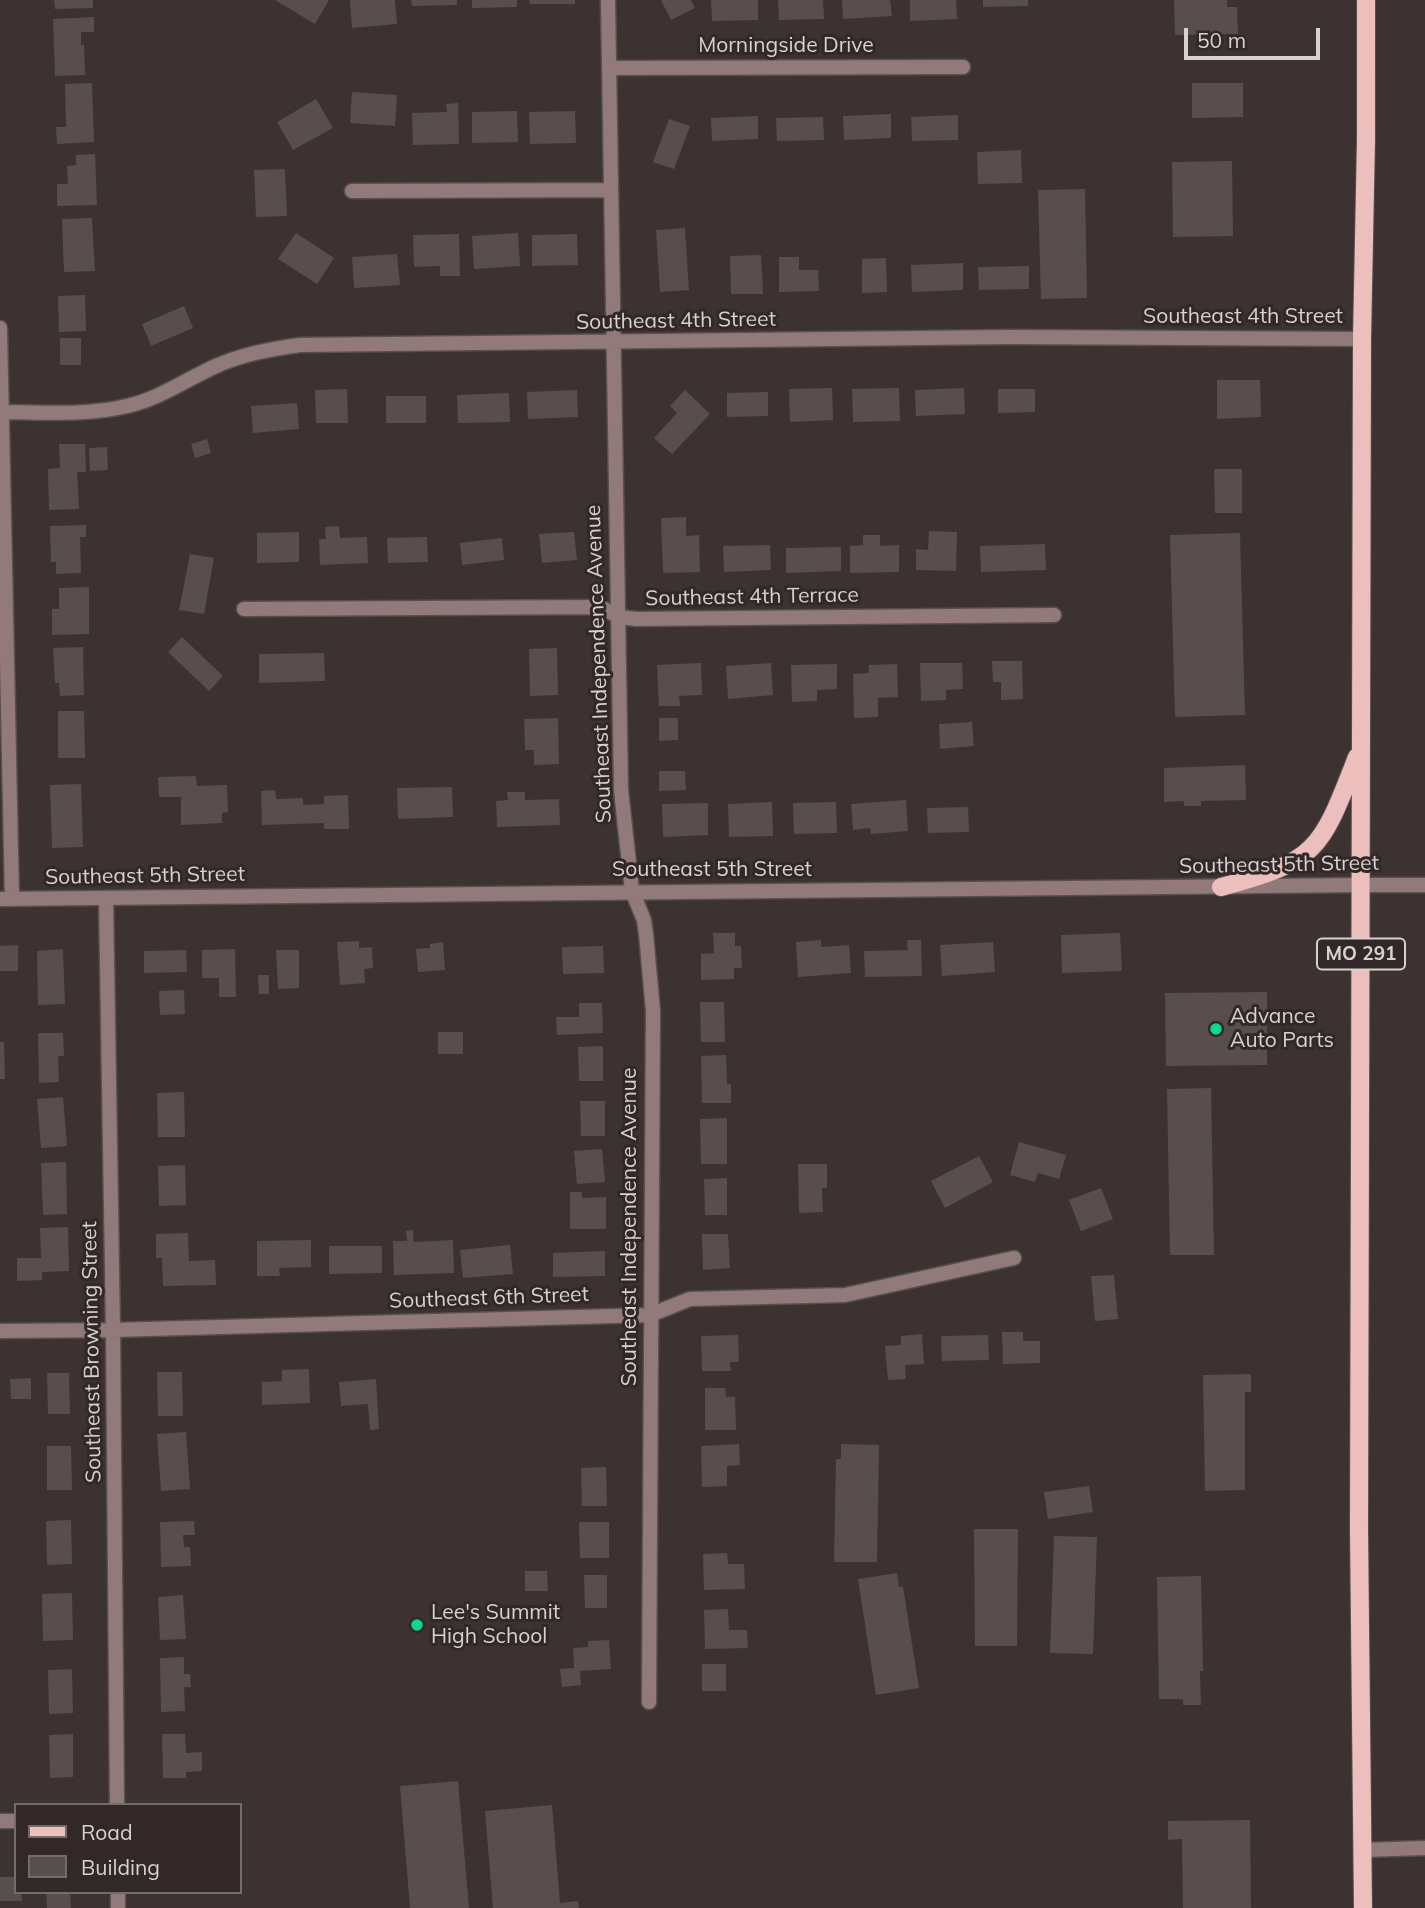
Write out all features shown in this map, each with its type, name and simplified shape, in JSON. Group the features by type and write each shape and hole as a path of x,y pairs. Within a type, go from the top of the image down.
{"main road":[{"name":"MO 291","path":"1363,1908 1359,1529 1362,339 1366,0"},
{"path":"1221,887 1292,864 1314,847 1332,821 1361,747"}],"street":[{"name":"Southeast Independence Avenue","path":"608,0 621,790 632,891 644,920 653,1012 649,1702"},
{"name":"Morningside Drive","path":"610,68 963,67"},
{"path":"352,191 611,190"},
{"path":"0,328 3,412 6,899"},
{"name":"Southeast 4th Street","path":"3,412 97,411 128,406 153,398 233,359 250,353 300,345 1010,337 1362,339"},
{"name":"Southeast 4th Terrace","path":"244,609 600,607 620,617 650,619 1054,615"},
{"name":"Southeast 5th Street","path":"6,899 1425,885"},
{"name":"Southeast Browning Street","path":"106,898 117,1803"},
{"name":"Southeast 6th Street","path":"0,1331 650,1315 690,1299 845,1295 1014,1258"},
{"path":"1363,1850 1425,1848"}],"building":[{"path":"54,0 93,0 93,8 55,9"},
{"path":"275,0 329,0 315,24"},
{"path":"350,0 395,0 397,24 352,28"},
{"path":"411,0 457,0 457,5 412,6"},
{"path":"472,0 517,0 517,7 472,8"},
{"path":"529,0 575,0 575,4 530,4"},
{"path":"661,0 691,0 695,8 671,20"},
{"path":"711,0 758,0 758,20 712,21"},
{"path":"778,0 823,0 824,19 779,20"},
{"path":"842,0 890,0 892,16 843,19"},
{"path":"910,0 956,0 957,19 910,21"},
{"path":"983,0 1028,0 1028,6 983,7"},
{"path":"1174,0 1227,0 1227,7 1237,7 1238,34 1175,35"},
{"path":"94,17 94,32 81,32 85,75 55,76 53,19"},
{"path":"92,83 94,142 57,144 56,127 66,127 65,84"},
{"path":"1192,83 1243,83 1243,117 1192,118"},
{"path":"352,92 397,95 395,126 350,123"},
{"path":"316,99 333,128 293,150 277,122"},
{"path":"458,103 459,144 413,145 412,113 447,112 446,104"},
{"path":"517,111 518,142 472,143 472,112"},
{"path":"575,111 576,143 530,144 529,112"},
{"path":"891,114 891,138 844,140 843,116"},
{"path":"958,115 958,140 912,141 911,117"},
{"path":"758,116 758,139 712,141 711,118"},
{"path":"823,117 824,140 777,141 776,118"},
{"path":"669,119 690,126 674,169 653,162"},
{"path":"1021,150 1022,183 978,184 977,152"},
{"path":"95,154 97,205 57,206 57,184 68,184 67,166 76,165 76,155"},
{"path":"1232,161 1233,236 1173,237 1172,162"},
{"path":"285,169 287,216 256,217 254,170"},
{"path":"1085,189 1087,298 1041,299 1038,190"},
{"path":"92,218 95,271 64,272 62,219"},
{"path":"685,228 689,290 660,292 656,230"},
{"path":"296,233 334,258 317,284 278,259"},
{"path":"518,233 520,266 474,269 472,236"},
{"path":"459,234 460,276 440,276 440,266 414,267 413,235"},
{"path":"577,234 578,265 532,266 532,235"},
{"path":"397,254 400,285 354,288 352,257"},
{"path":"761,255 763,294 731,294 730,256"},
{"path":"779,257 799,257 799,270 818,270 819,291 779,292"},
{"path":"886,258 887,292 862,293 862,259"},
{"path":"963,263 963,290 912,292 911,265"},
{"path":"1029,266 1029,289 979,290 978,267"},
{"path":"85,295 86,331 59,332 58,296"},
{"path":"184,306 193,328 151,346 142,324"},
{"path":"60,338 81,338 81,365 60,365"},
{"path":"1217,380 1260,380 1261,417 1217,419"},
{"path":"832,388 833,420 790,422 789,389"},
{"path":"899,388 900,421 853,422 852,389"},
{"path":"964,388 965,414 916,416 915,390"},
{"path":"347,389 348,423 316,423 315,390"},
{"path":"998,389 1035,389 1035,412 998,413"},
{"path":"577,390 578,417 528,419 527,392"},
{"path":"685,390 710,414 672,454 654,438 677,413 670,406"},
{"path":"768,392 768,416 727,417 727,393"},
{"path":"509,393 510,422 458,423 457,395"},
{"path":"386,396 426,396 426,423 386,423"},
{"path":"297,403 299,429 253,433 251,406"},
{"path":"207,439 211,453 195,458 191,444"},
{"path":"59,444 85,444 86,472 77,472 79,509 49,510 48,469 60,468"},
{"path":"107,447 108,470 90,471 89,448"},
{"path":"1214,469 1242,469 1242,513 1215,513"},
{"path":"686,517 686,536 699,535 700,572 663,573 661,518"},
{"path":"86,525 86,537 80,537 81,573 56,574 56,562 51,562 50,526"},
{"path":"339,526 340,538 367,537 368,563 320,565 319,539 326,539 325,527"},
{"path":"929,531 957,532 956,571 916,570 916,549 928,550"},
{"path":"299,532 299,562 257,563 257,533"},
{"path":"574,532 577,560 542,563 539,534"},
{"path":"1240,533 1245,715 1175,717 1170,535"},
{"path":"863,535 880,535 880,546 899,545 899,572 850,573 850,546 863,545"},
{"path":"427,537 428,562 388,563 387,538"},
{"path":"502,538 504,560 462,565 460,543"},
{"path":"1045,544 1046,570 981,572 980,546"},
{"path":"770,545 771,570 724,572 723,546"},
{"path":"841,547 841,571 786,573 786,548"},
{"path":"190,554 214,558 204,614 179,610"},
{"path":"89,587 89,634 52,635 52,609 59,609 59,588"},
{"path":"182,637 223,676 209,691 168,652"},
{"path":"83,647 84,695 60,696 59,683 55,683 53,648"},
{"path":"557,648 558,695 530,696 529,649"},
{"path":"324,653 325,681 259,683 259,654"},
{"path":"992,661 1022,661 1023,699 1001,700 1001,682 993,682"},
{"path":"701,663 702,695 679,696 680,706 659,706 657,665"},
{"path":"771,663 773,695 728,699 726,666"},
{"path":"920,663 962,663 963,689 946,690 946,700 921,701"},
{"path":"837,664 837,689 817,690 817,701 792,702 791,665"},
{"path":"897,664 898,697 878,698 878,717 854,718 853,674 869,673 869,665"},
{"path":"58,711 84,711 85,758 58,758"},
{"path":"558,718 559,764 534,765 534,750 525,750 524,719"},
{"path":"659,718 678,718 678,740 659,741"},
{"path":"972,722 974,746 940,749 939,724"},
{"path":"1245,765 1246,800 1201,801 1201,806 1184,806 1184,801 1164,802 1164,768"},
{"path":"659,771 685,771 686,790 659,791"},
{"path":"196,776 197,786 227,785 228,812 222,813 222,823 181,825 181,797 159,797 158,777"},
{"path":"81,784 83,847 52,848 50,785"},
{"path":"452,787 453,817 398,819 397,788"},
{"path":"275,790 276,799 303,798 303,805 324,804 324,796 348,795 349,829 324,829 324,823 262,825 261,791"},
{"path":"507,792 525,792 525,800 559,799 560,825 497,827 496,801 508,800"},
{"path":"906,800 908,831 871,834 870,828 853,830 851,804"},
{"path":"772,802 773,836 729,837 728,804"},
{"path":"836,802 837,833 794,834 793,803"},
{"path":"708,803 708,835 663,837 662,804"},
{"path":"968,807 969,832 928,833 927,808"},
{"path":"713,933 735,933 735,946 741,946 742,968 734,968 734,979 701,980 701,954 714,953"},
{"path":"1120,933 1122,971 1062,973 1061,935"},
{"path":"821,940 821,947 849,945 851,973 798,977 796,942"},
{"path":"907,940 921,940 922,976 865,977 864,951 908,950"},
{"path":"359,941 359,948 372,947 373,968 364,969 365,983 340,985 337,942"},
{"path":"443,942 445,970 418,972 416,949 430,948 430,944"},
{"path":"993,942 995,972 942,976 940,945"},
{"path":"18,945 18,971 0,971 0,946"},
{"path":"603,946 604,973 563,974 562,947"},
{"path":"63,949 65,1004 38,1005 37,951"},
{"path":"235,949 236,997 219,997 219,978 202,978 202,950"},
{"path":"186,950 187,972 144,973 144,951"},
{"path":"276,950 299,950 299,988 278,989"},
{"path":"258,975 269,975 269,994 259,994"},
{"path":"184,990 185,1014 160,1015 159,991"},
{"name":"Advance Auto Parts","path":"1267,992 1267,1065 1166,1066 1165,993"},
{"path":"700,1002 724,1002 725,1042 701,1042"},
{"path":"579,1003 602,1003 603,1033 557,1035 556,1017 579,1017"},
{"path":"438,1032 463,1032 463,1054 438,1054"},
{"path":"38,1033 63,1033 64,1056 58,1056 59,1082 39,1083"},
{"path":"0,1042 4,1042 5,1079 0,1079"},
{"path":"603,1046 603,1081 579,1081 578,1047"},
{"path":"726,1055 731,1103 702,1103 701,1056"},
{"path":"1211,1088 1214,1255 1170,1255 1167,1089"},
{"path":"184,1092 185,1137 158,1137 157,1093"},
{"path":"63,1097 67,1146 41,1148 37,1099"},
{"path":"580,1101 605,1101 605,1136 581,1136"},
{"path":"727,1118 727,1164 701,1164 700,1119"},
{"path":"1019,1142 1066,1155 1059,1179 1038,1173 1035,1182 1010,1175"},
{"path":"602,1149 605,1182 577,1184 574,1151"},
{"path":"979,1156 993,1182 945,1208 931,1181"},
{"path":"66,1162 67,1214 43,1215 41,1163"},
{"path":"798,1164 827,1164 827,1188 822,1188 823,1212 799,1213"},
{"path":"185,1165 186,1205 159,1206 158,1166"},
{"path":"727,1178 727,1215 705,1215 704,1179"},
{"path":"1101,1188 1113,1219 1081,1231 1069,1200"},
{"path":"570,1192 582,1192 582,1198 606,1197 606,1229 570,1229"},
{"path":"68,1227 69,1271 42,1272 42,1280 17,1281 17,1258 41,1258 40,1228"},
{"path":"413,1230 414,1242 453,1240 454,1273 394,1275 393,1241 407,1241 406,1231"},
{"path":"188,1233 189,1261 215,1260 216,1285 163,1286 162,1258 156,1258 156,1234"},
{"path":"702,1234 728,1234 730,1268 703,1270"},
{"path":"311,1240 311,1267 279,1268 280,1276 257,1276 257,1241"},
{"path":"510,1245 513,1274 463,1278 460,1250"},
{"path":"329,1246 382,1246 382,1273 329,1274"},
{"path":"605,1251 605,1276 553,1277 553,1253"},
{"path":"1114,1275 1118,1319 1095,1321 1091,1276"},
{"path":"1002,1332 1023,1332 1023,1341 1040,1341 1040,1363 1003,1364"},
{"path":"922,1334 924,1364 905,1365 906,1379 888,1380 885,1346 901,1345 901,1336"},
{"path":"738,1335 739,1362 730,1362 731,1371 702,1371 701,1336"},
{"path":"988,1335 989,1360 942,1361 941,1336"},
{"path":"309,1369 310,1403 262,1405 262,1382 282,1381 282,1370"},
{"path":"157,1372 182,1372 183,1416 158,1416"},
{"path":"47,1373 69,1373 70,1414 48,1414"},
{"path":"1251,1374 1251,1392 1245,1392 1245,1490 1205,1491 1203,1375"},
{"path":"31,1378 31,1399 11,1399 10,1379"},
{"path":"376,1379 379,1429 370,1430 368,1404 341,1406 339,1382"},
{"path":"705,1388 725,1388 726,1397 735,1397 736,1430 705,1430"},
{"path":"186,1432 190,1489 161,1491 157,1434"},
{"path":"739,1444 740,1465 727,1466 727,1486 702,1487 701,1446"},
{"path":"841,1444 879,1445 877,1562 834,1562 836,1459 841,1459"},
{"path":"47,1446 71,1446 72,1490 47,1490"},
{"path":"606,1467 607,1506 582,1506 581,1468"},
{"path":"1089,1486 1093,1512 1048,1519 1044,1492"},
{"path":"71,1520 72,1564 47,1565 46,1521"},
{"path":"194,1521 195,1535 183,1535 184,1547 190,1547 191,1566 161,1567 160,1522"},
{"path":"579,1522 609,1522 609,1558 580,1558"},
{"path":"974,1529 1018,1529 1017,1646 975,1646"},
{"path":"1054,1536 1097,1537 1093,1654 1050,1653"},
{"path":"727,1553 728,1564 744,1564 745,1589 704,1590 703,1554"},
{"path":"525,1571 547,1571 548,1591 525,1591"},
{"path":"897,1573 899,1587 903,1587 919,1688 876,1695 858,1579"},
{"path":"584,1575 607,1575 607,1608 585,1608"},
{"path":"1201,1576 1201,1705 1183,1705 1183,1699 1159,1699 1157,1577"},
{"path":"72,1593 73,1640 43,1641 42,1594"},
{"path":"183,1595 186,1639 160,1640 158,1597"},
{"path":"728,1609 729,1630 747,1630 748,1648 705,1649 704,1610"},
{"path":"609,1640 611,1669 580,1671 581,1685 562,1687 560,1669 574,1668 573,1648 588,1647 588,1641"},
{"path":"184,1657 184,1674 190,1674 191,1687 184,1687 185,1711 161,1712 160,1658"},
{"path":"702,1664 726,1664 726,1691 702,1691"},
{"path":"72,1669 73,1713 49,1714 48,1670"},
{"path":"73,1734 73,1777 50,1778 49,1735"},
{"path":"162,1734 185,1734 186,1753 202,1752 202,1771 186,1772 186,1778 163,1778"},
{"path":"458,1781 469,1908 410,1908 400,1786"},
{"path":"552,1805 560,1903 578,1901 579,1908 493,1908 485,1811"},
{"path":"1250,1820 1251,1908 1183,1908 1182,1839 1168,1840 1168,1821"},
{"path":"0,1877 14,1877 14,1894 21,1894 22,1901 0,1901"},
{"path":"46,1894 70,1894 71,1908 47,1908"}],"place":[{"name":"Advance Auto Parts","path":"1216,1029"},
{"name":"Lee's Summit High School","path":"417,1625"}]}
